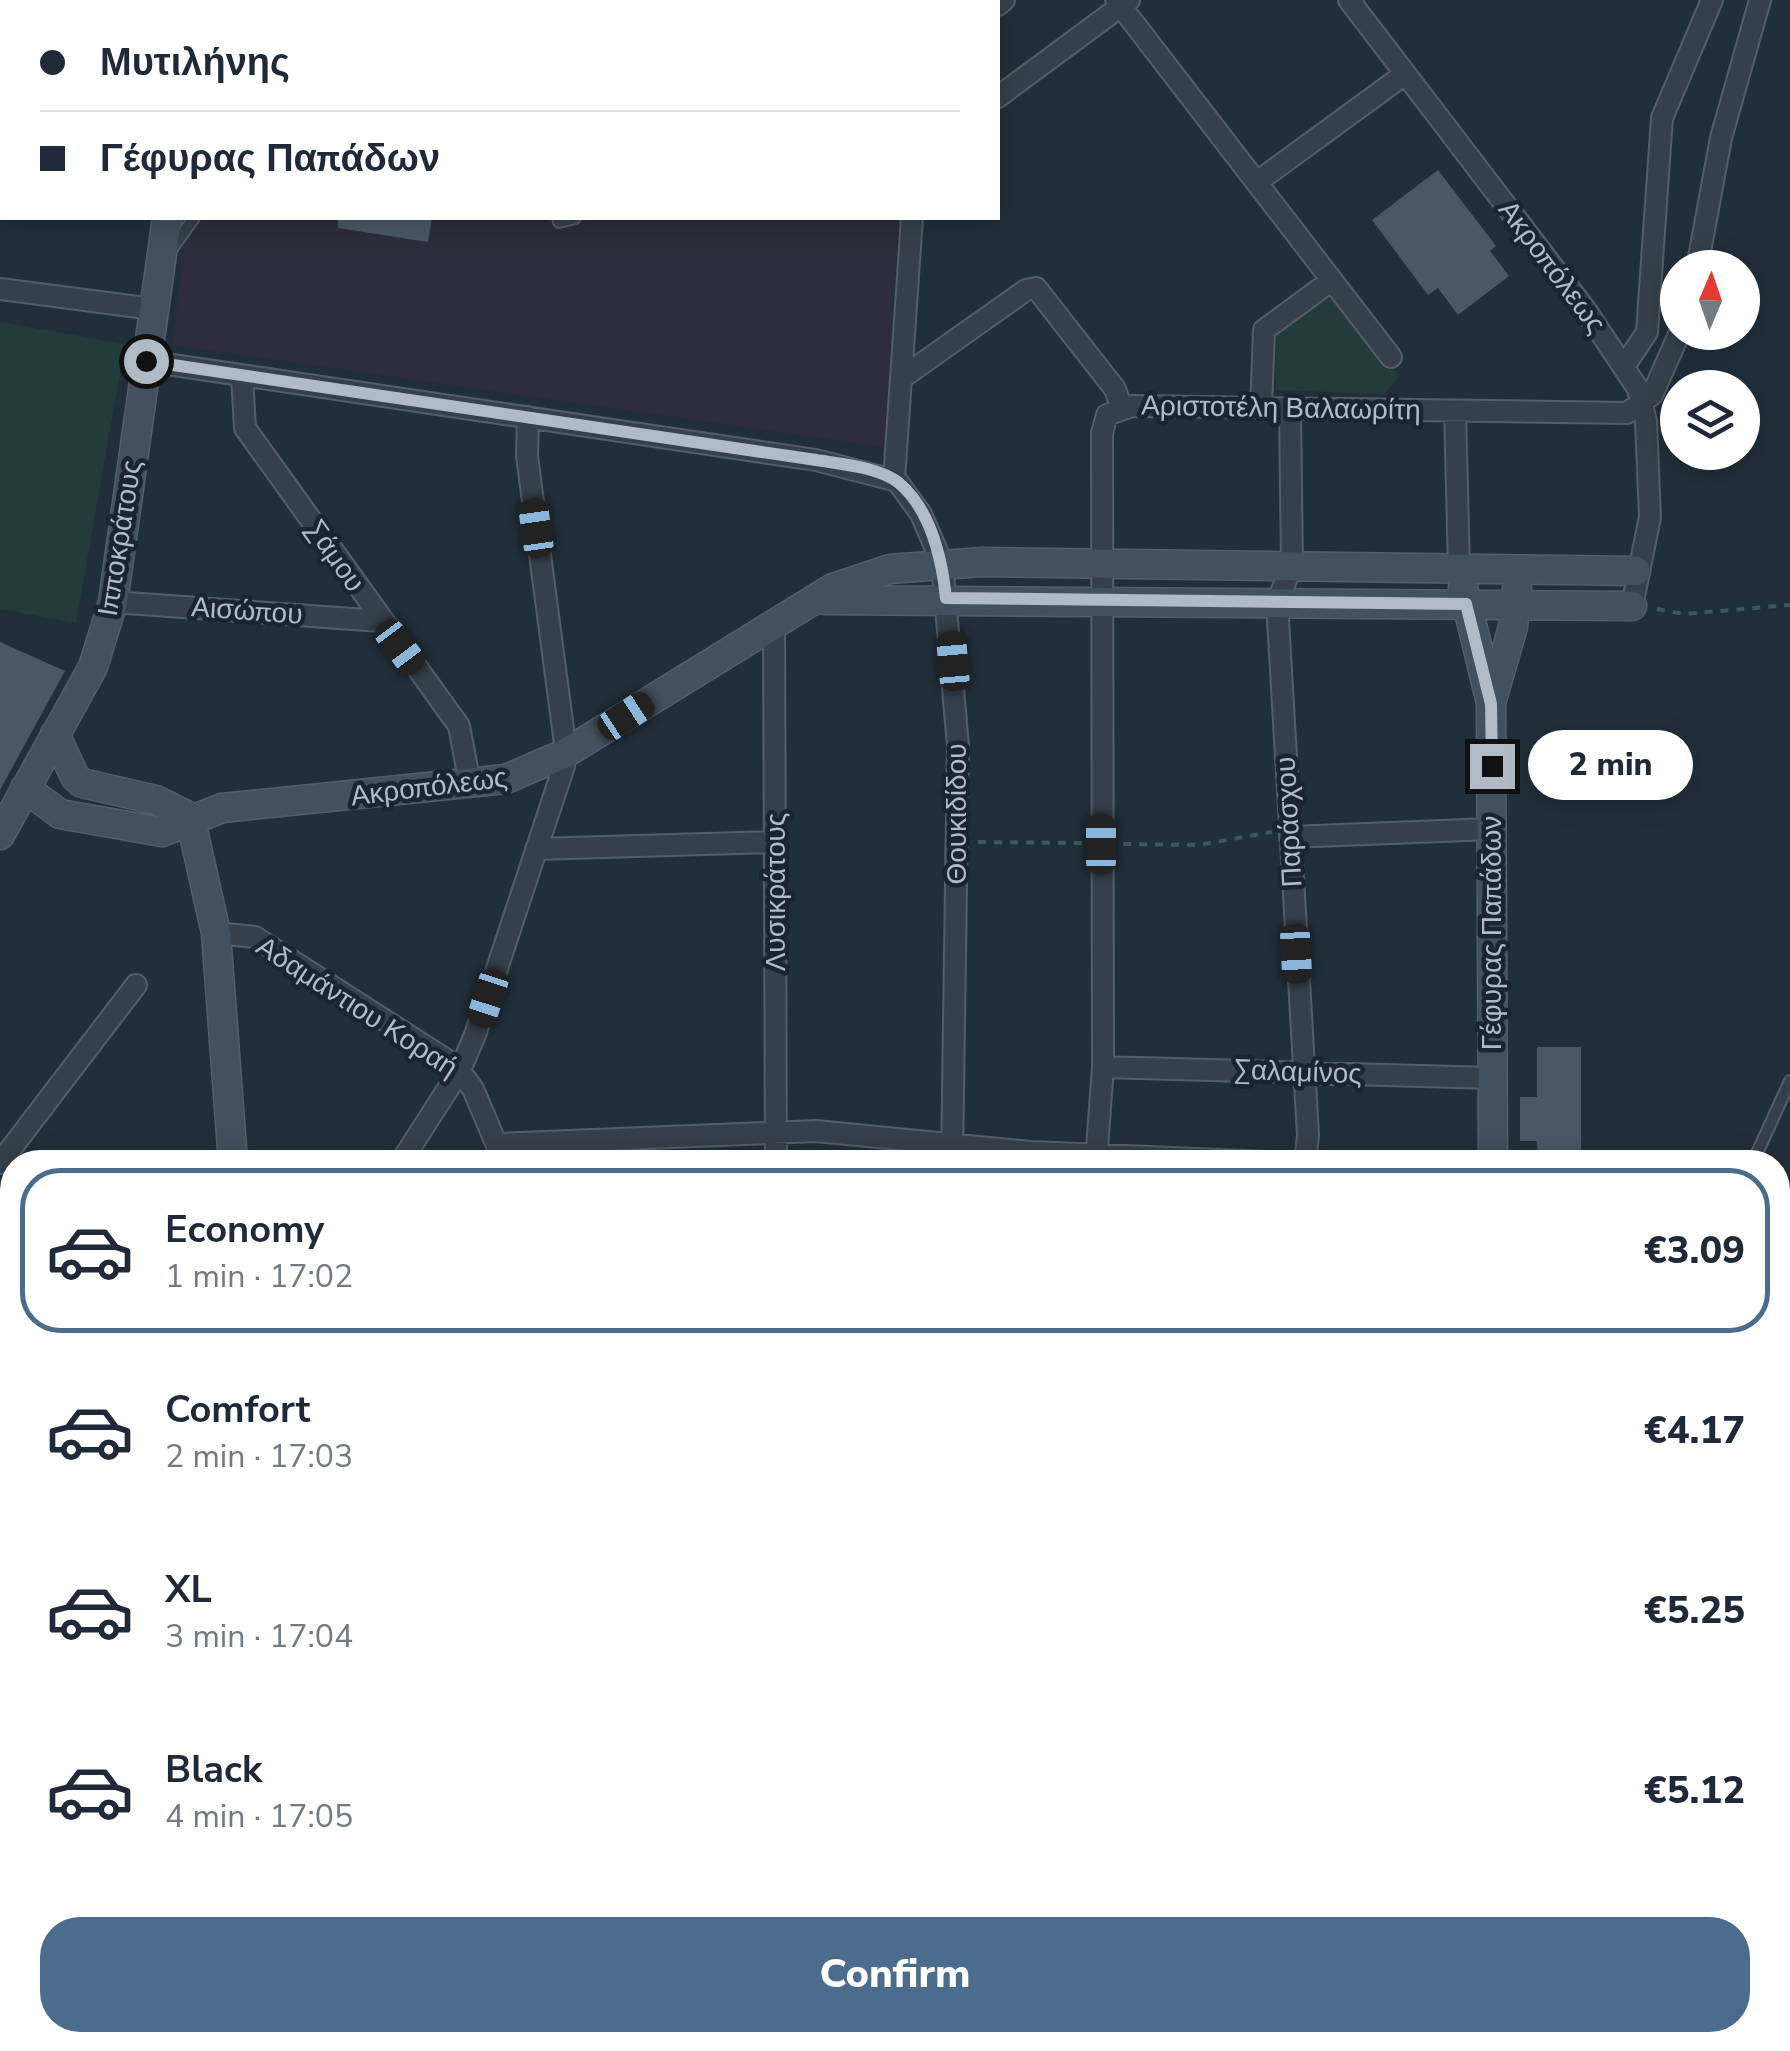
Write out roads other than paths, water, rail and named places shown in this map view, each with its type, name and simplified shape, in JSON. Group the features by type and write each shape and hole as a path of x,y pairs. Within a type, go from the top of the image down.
{"street":[{"name":"Ακροπόλεως","path":"26,788 60,814 162,832 222,808 470,784 522,775 564,754 809,602 946,598 1632,606 1636,570 1650,517 1643,404 1626,365 1349,0"},
{"path":"1626,365 1644,337 1648,318 1662,118 1712,0"},
{"path":"1699,250 1720,138 1760,0"},
{"path":"1000,95 1122,2 1391,356"},
{"path":"1257,182 1406,74"},
{"name":"Ιπποκράτους","path":"0,834 93,667 113,602 166,220"},
{"path":"146,361 816,460 894,480 912,220"},
{"path":"1261,408 1264,330 1332,280"},
{"path":"903,376 1032,287 1039,289 1115,390 1121,407"},
{"path":"0,288 153,309"},
{"path":"1643,404 1674,350"},
{"name":"Σάμου","path":"242,376 245,428 459,726 470,784"},
{"name":"Αριστοτέλη Βαλαωρίτη","path":"1097,1150 1103,1068 1102,563 1103,427 1107,414 1121,407 1623,413 1643,404"},
{"path":"1277,602 1292,566 1290,408"},
{"path":"1455,411 1459,568 1491,704"},
{"path":"410,1150 460,1070 536,850 564,754 527,456 528,417"},
{"name":"Θουκιδίδου","path":"894,480 921,514 942,564 946,598 958,765 953,1150"},
{"path":"809,602 873,573 942,564 1636,570"},
{"path":"1491,704 1506,660 1516,604 1517,569"},
{"name":"Αισώπου","path":"113,602 381,621"},
{"name":"Παράσχου","path":"1277,602 1305,1150"},
{"name":"Λυσικράτους","path":"774,622 776,1150"},
{"name":"Γέφυρας Παπάδων","path":"1491,704 1494,1150"},
{"path":"55,734 75,777 82,783 156,800 190,818 216,933 232,1150"},
{"path":"1290,836 1492,829"},
{"path":"536,850 775,842"},
{"name":"Αδαμάντιου Κοραή","path":"216,933 255,937 460,1070 474,1088 500,1150"},
{"path":"7,1140 136,985"},
{"name":"Σαλαμίνος","path":"1103,1068 1492,1078"},
{"path":"540,1150 777,1132 935,1150"}],"lane":[{"path":"159,267 193,220"},
{"path":"1758,1150 1790,1081"}]}
